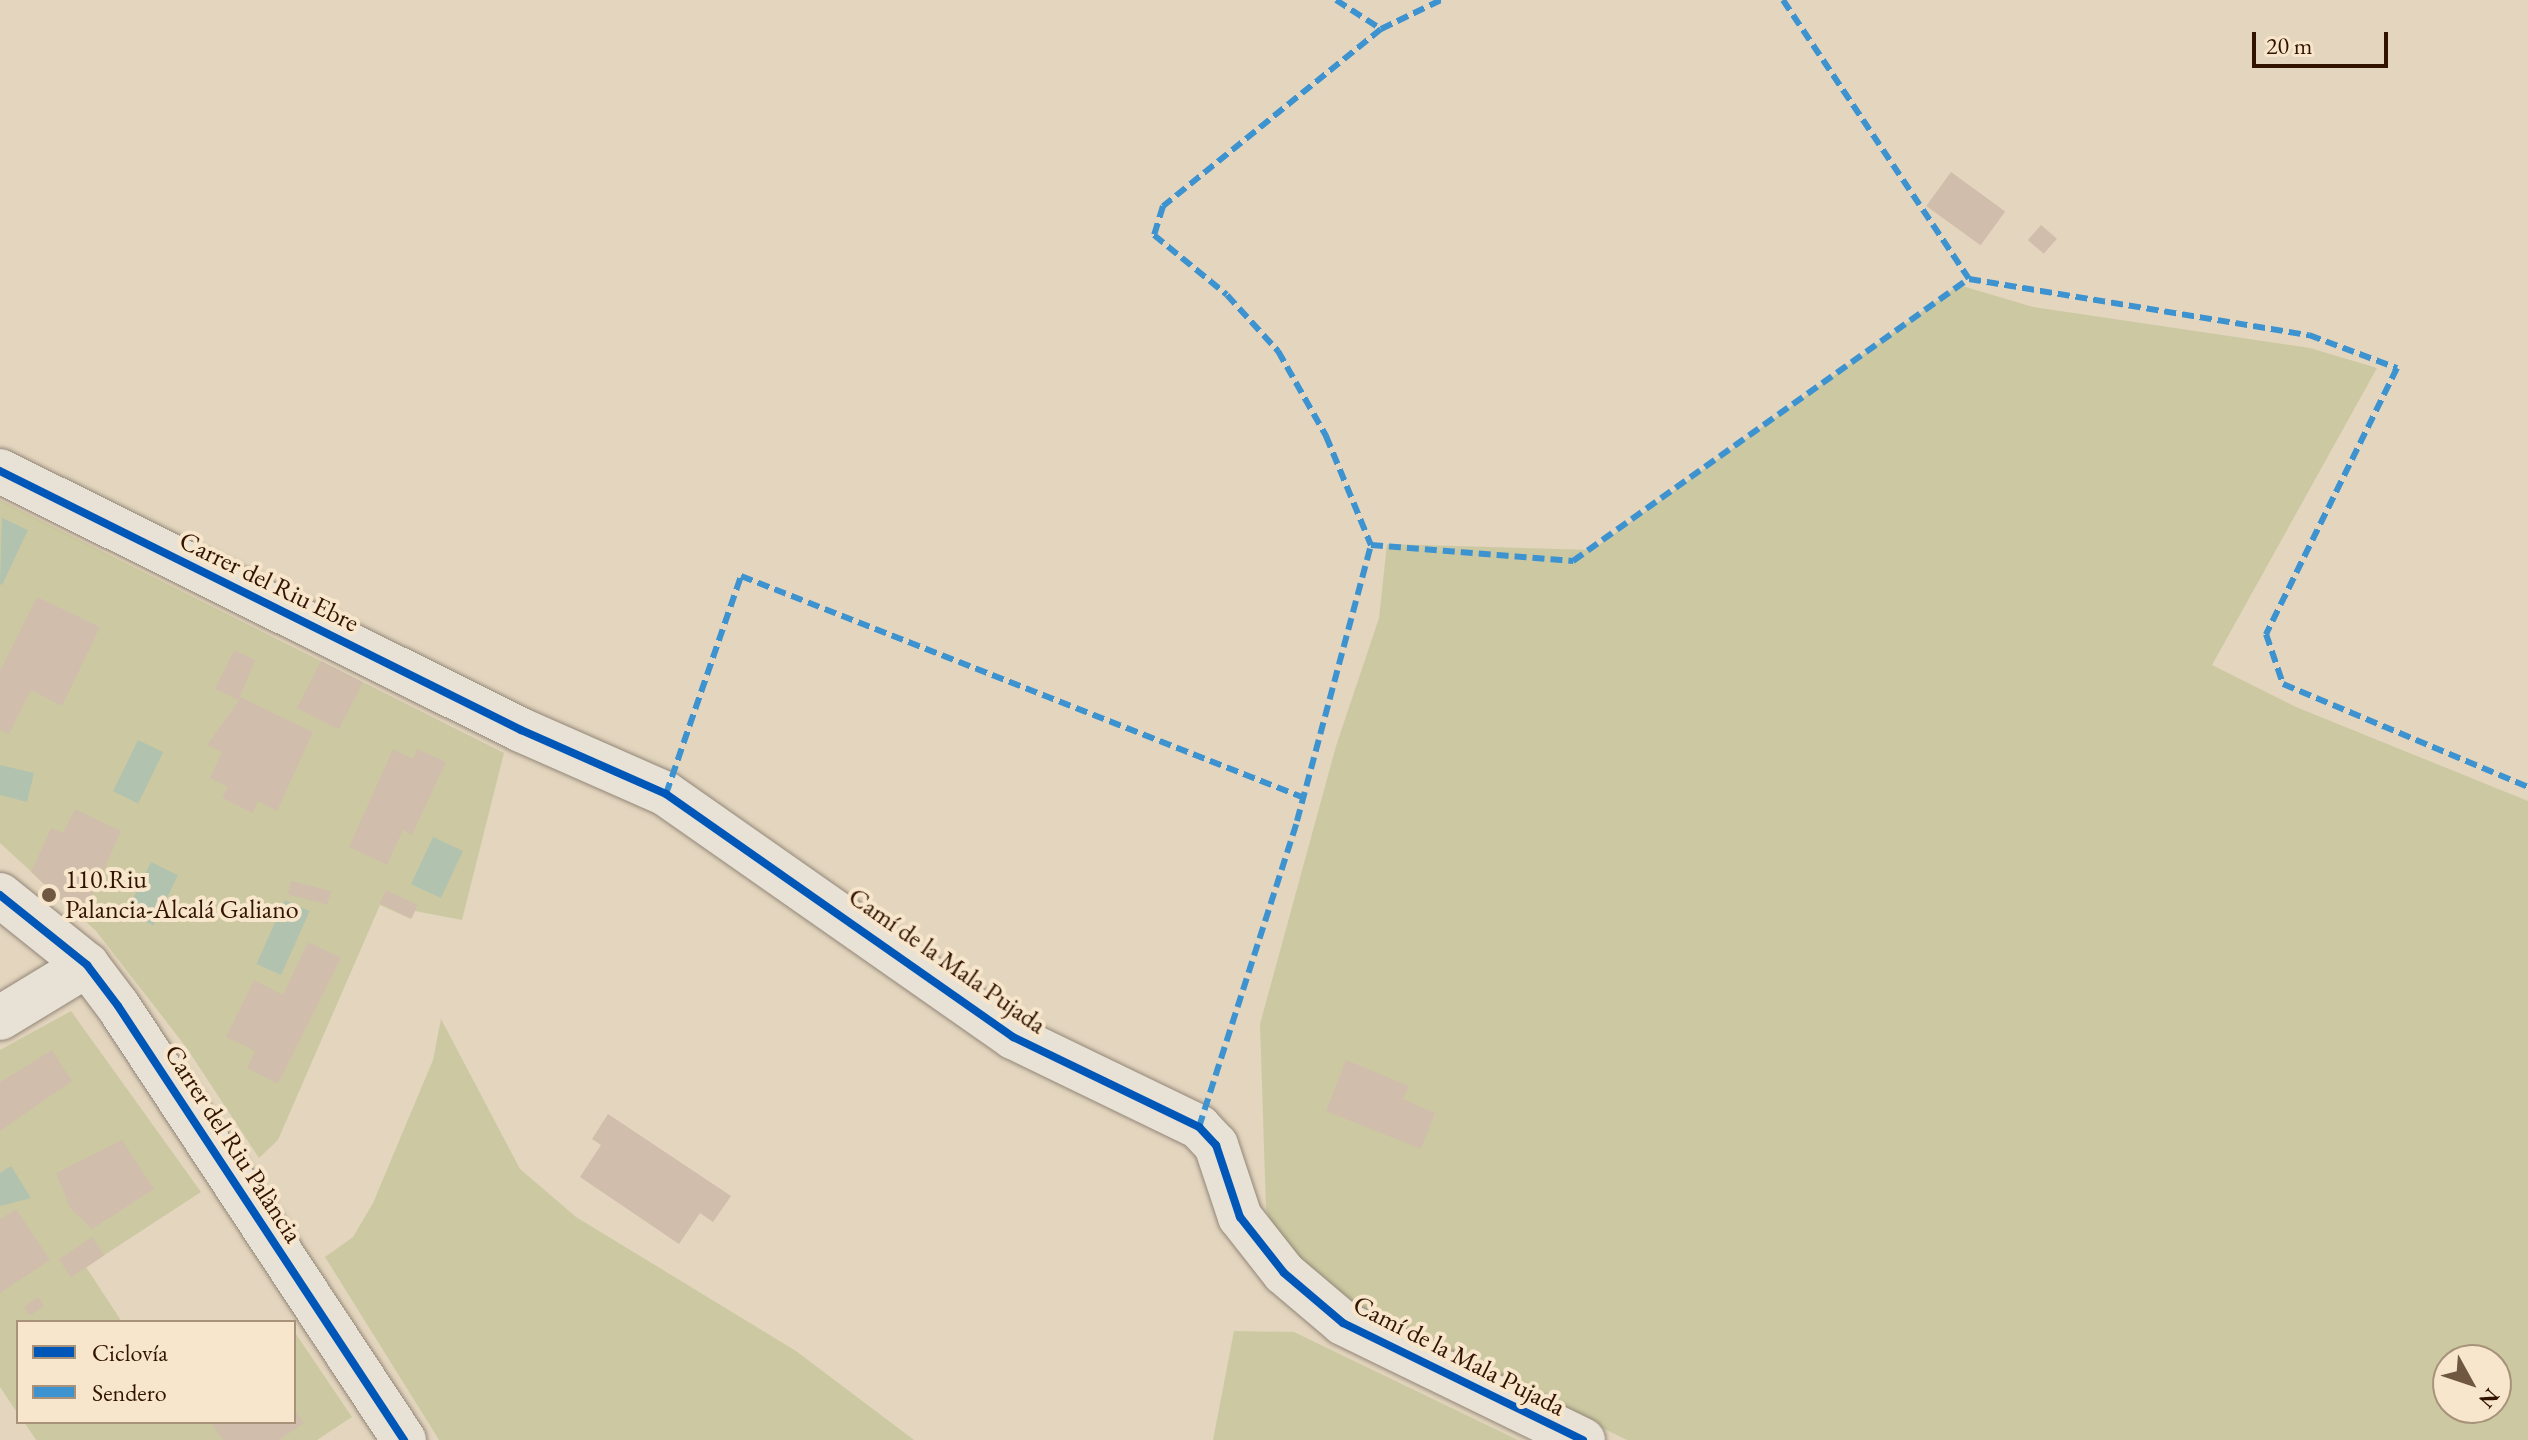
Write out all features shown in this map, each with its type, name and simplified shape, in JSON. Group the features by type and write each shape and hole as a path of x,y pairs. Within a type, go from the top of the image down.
{"street":[{"name":"Carrer del Riu Ebre","path":"0,471 521,730"},
{"name":"Camí de la Mala Pujada","path":"521,730 666,794 1013,1037 1199,1127 1216,1145 1240,1217 1284,1273 1343,1323 1583,1440"},
{"name":"Carrer del Riu Palància","path":"0,895 87,965 404,1440"},
{"path":"0,1018 87,965"}],"shaded area":[{"path":"1959,285 2033,307 2310,348 2377,368 2212,665 2296,707 2528,801 2528,1440 1627,1440 1324,1292 1282,1247 1266,1209 1260,1024 1336,746 1379,618 1387,544 1592,550"},
{"path":"0,500 504,753 462,920 415,911 411,919 380,905 278,1140 259,1158 186,1047 96,931 0,843"},
{"path":"2,518 28,530 2,585 0,584"},
{"path":"138,740 163,752 138,804 113,791"},
{"path":"0,765 34,773 27,802 0,795"},
{"path":"433,837 463,851 441,898 411,884"},
{"path":"151,862 178,875 153,925 126,912"},
{"path":"285,900 310,911 281,975 257,964"},
{"path":"71,1011 201,1192 86,1267 121,1320 16,1320 16,1411 0,1387 0,1050"},
{"path":"441,1019 520,1169 576,1217 796,1351 914,1440 439,1440 325,1257 353,1237 373,1203 433,1060"},
{"path":"11,1166 31,1198 0,1206 0,1173"},
{"path":"1234,1331 1294,1332 1518,1440 1213,1440"},
{"path":"296,1334 352,1417 317,1440 36,1440 25,1424 296,1424"}],"building":[{"path":"1951,172 2005,211 1981,245 1926,206"},
{"path":"2041,225 2057,239 2044,254 2028,240"},
{"path":"37,597 100,627 62,706 31,690 9,734 0,730 0,671"},
{"path":"234,650 255,660 240,697 313,732 277,811 258,801 253,813 222,798 228,787 210,778 222,752 207,745 239,700 215,689"},
{"path":"321,661 363,682 339,730 297,708"},
{"path":"393,749 413,759 417,749 446,762 412,835 403,830 387,865 349,847"},
{"path":"75,809 121,831 82,919 31,872 51,828 63,833"},
{"path":"291,881 331,891 327,905 288,895"},
{"path":"386,890 418,905 411,918 380,904"},
{"path":"308,942 341,958 278,1084 247,1068 255,1051 226,1037 254,980 283,995"},
{"path":"52,1050 72,1081 0,1131 0,1082"},
{"path":"1346,1060 1409,1086 1403,1099 1435,1113 1421,1149 1326,1111"},
{"path":"608,1114 731,1196 713,1222 700,1213 679,1244 580,1177 601,1145 592,1139"},
{"path":"122,1140 154,1189 92,1229 70,1208 56,1173"},
{"path":"16,1209 50,1260 0,1293 0,1219"},
{"path":"92,1237 104,1255 71,1278 59,1259"},
{"path":"38,1297 44,1306 30,1316 24,1307"},
{"path":"296,1412 304,1423 279,1440 223,1440 212,1424 296,1424"}],"marked path":[{"path":"1336,0 1381,29 1163,206 1154,235 1227,295 1278,351 1326,436 1371,545"},
{"path":"1381,29 1441,0"},
{"path":"1783,0 1969,279 2309,335 2397,368 2266,634 2283,684 2528,787"},
{"path":"1199,1127 1297,821 1371,545 1573,561 1969,279"},
{"path":"666,794 741,576 1302,797"}],"cycle path":[{"path":"0,471 521,730 666,794 1013,1037 1199,1127 1216,1145 1240,1217 1284,1273 1343,1323 1583,1440"},
{"path":"0,895 87,965 118,1006 404,1440"}],"place":[{"name":"110.Riu Palancia-Alcalá Galiano","path":"49,895"}]}
